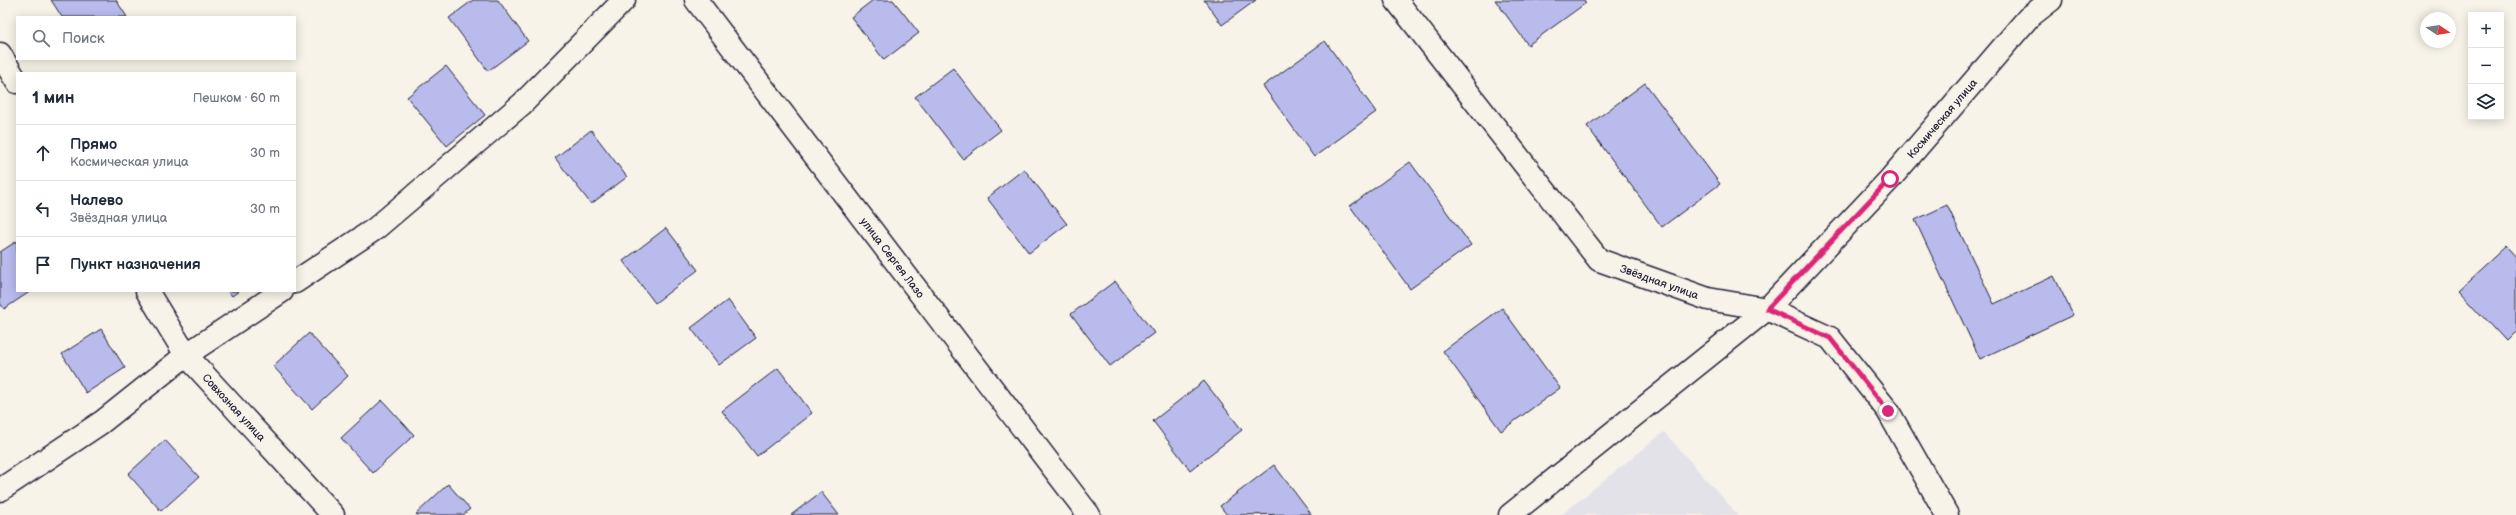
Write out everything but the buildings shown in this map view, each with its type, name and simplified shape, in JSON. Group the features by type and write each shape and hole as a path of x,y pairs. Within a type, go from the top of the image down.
{"street":[{"path":"296,281 374,229 522,104 624,0"},
{"name":"улица Сергея Лазо","path":"696,0 1089,515"},
{"name":"Звёздная улица","path":"1396,0 1599,260 1708,299 1767,309 1830,338 1888,411 1947,515"},
{"name":"Космическая улица","path":"1510,515 1767,309 1890,179 2028,18 2051,0"},
{"path":"0,54 16,80"},
{"name":"Совхозная улица","path":"148,292 186,355 333,515"},
{"path":"0,490 102,422 186,355 280,292"}],"shaded area":[{"path":"1664,432 1738,515 1561,515"}],"route":[{"path":"1888,411 1830,338 1767,309 1890,179"}]}
